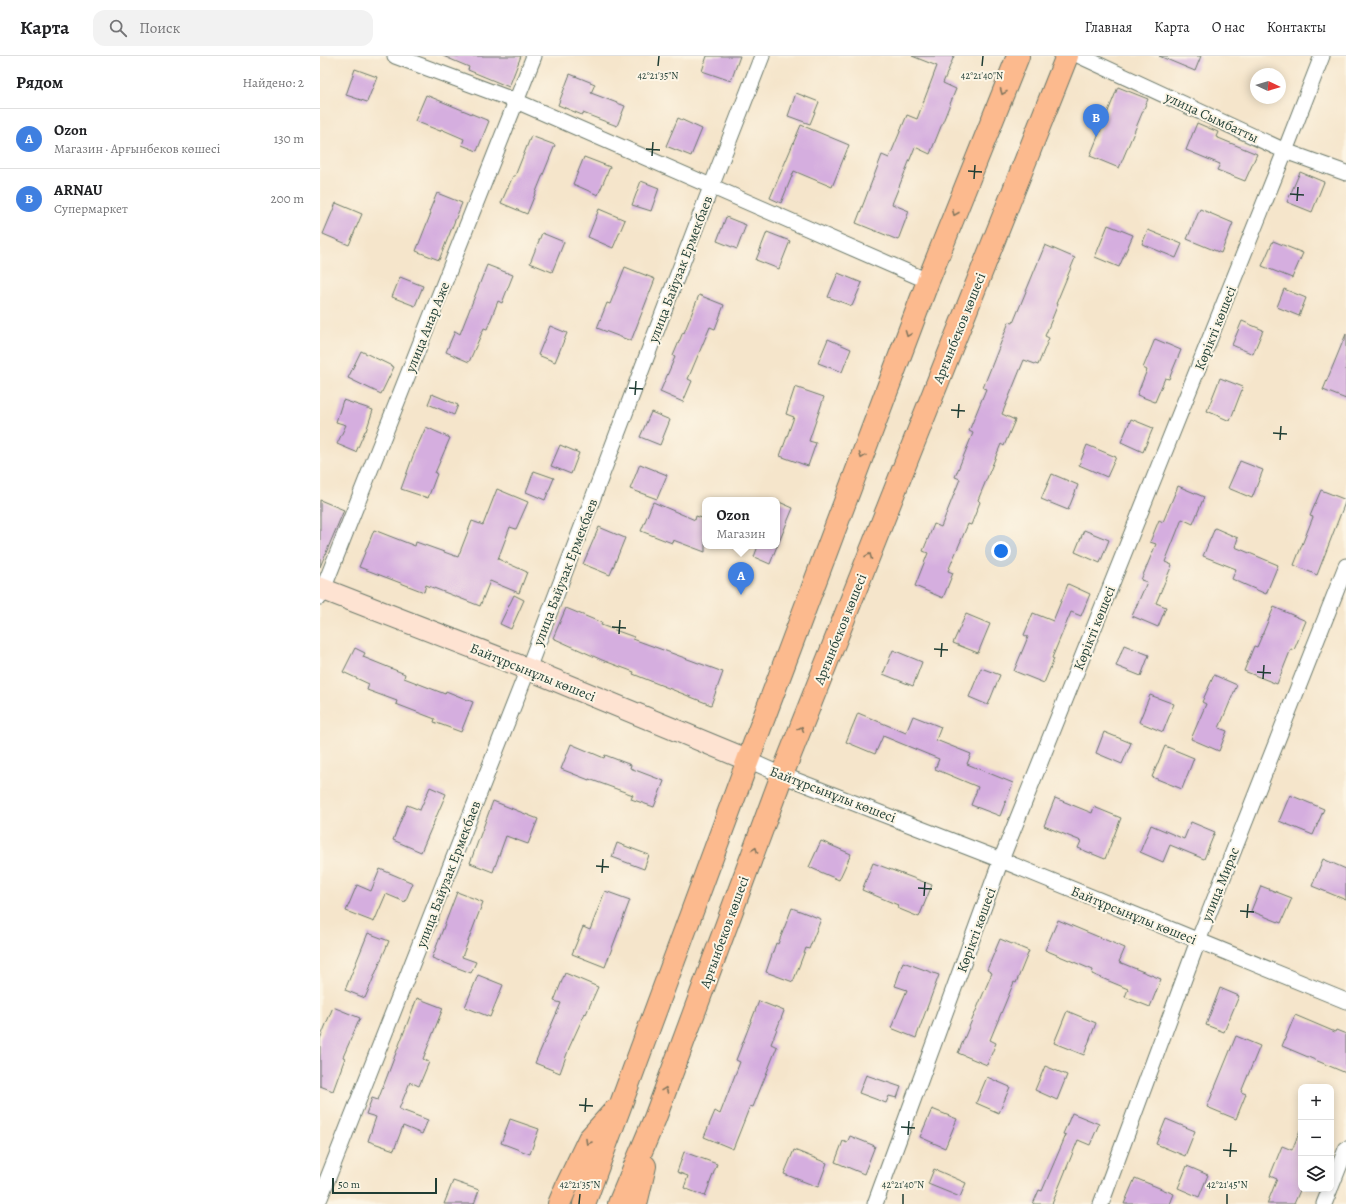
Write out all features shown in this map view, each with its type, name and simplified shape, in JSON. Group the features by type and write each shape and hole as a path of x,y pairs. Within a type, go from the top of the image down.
{"main road":[{"path":"584,1204 748,760 928,281 1018,56"},
{"name":"Арғынбеков көшесі","path":"618,1204 654,1118 782,775 1067,56"},
{"name":"Байтұрсынұлы көшесі","path":"321,591 528,670 748,760"},
{"path":"559,1204 589,1139 623,1101"},
{"path":"636,1204 639,1196 654,1118"}],"street":[{"path":"395,56 516,101 928,281"},
{"name":"улица Анар Аже","path":"321,591 534,56"},
{"name":"улица Байузак Ермекбаев","path":"320,1198 528,670 762,56"},
{"name":"улица Сымбатты","path":"1080,56 1286,151 1346,173"},
{"name":"Көрікті көшесі","path":"875,1204 1001,860 1286,151 1322,56"},
{"name":"улица Мирас","path":"1101,1204 1198,941 1346,566"},
{"name":"Байтұрсынұлы көшесі","path":"748,760 782,775 1001,860 1346,1001"},
{"path":"1334,1180 1346,1149"},
{"path":"1324,1204 1329,1192"}],"building":[{"path":"443,56 521,56 509,87 468,70 469,67"},
{"path":"707,56 740,56 731,81 702,71"},
{"path":"912,56 954,56 943,83 956,89 930,154 915,147 892,204 909,211 898,240 856,223 882,155 889,158 907,115 917,119 937,66"},
{"path":"1159,56 1201,56 1195,71"},
{"path":"355,69 377,77 367,102 346,95"},
{"path":"570,74 595,84 591,93 625,106 617,126 583,113 582,115 558,105"},
{"path":"1118,87 1148,99 1119,168 1090,156"},
{"path":"796,93 819,102 810,124 788,116"},
{"path":"426,95 489,121 477,151 462,145 464,139 441,129 440,131 415,121"},
{"path":"678,118 702,129 691,156 666,146"},
{"path":"1197,123 1218,132 1216,137 1257,154 1245,181 1217,170 1220,164 1186,150"},
{"path":"801,125 849,145 832,187 794,171 781,203 770,198"},
{"path":"531,136 555,145 527,214 501,203 513,176 515,176"},
{"path":"584,157 610,167 598,195 573,184"},
{"path":"1300,172 1324,182 1312,212 1287,202"},
{"path":"641,181 659,188 651,211 632,205"},
{"path":"437,193 462,203 439,260 416,251"},
{"path":"336,203 362,214 349,245 323,234"},
{"path":"599,209 625,220 613,248 588,237"},
{"path":"1200,209 1233,223 1221,253 1187,239"},
{"path":"726,217 746,225 737,249 717,241"},
{"path":"1108,225 1133,235 1119,267 1095,257"},
{"path":"1148,230 1182,244 1176,258 1142,244"},
{"path":"767,232 790,241 779,269 756,260"},
{"path":"542,233 564,242 552,272 530,263"},
{"path":"1273,241 1303,253 1292,278 1262,266"},
{"path":"1045,245 1075,258 1056,304 1058,304 1045,336 1049,338 1038,365 1024,360 1002,414 1015,420 1004,446 1001,444 978,500 980,502 971,525 968,524 948,571 953,573 943,598 915,586 928,553 923,551 934,524 941,527 960,479 955,477 973,433 969,431 986,389 983,388 1009,322 1013,323"},
{"path":"487,265 513,275 502,303 498,301 487,329 484,328 469,362 446,352 455,331 460,334"},
{"path":"625,267 655,279 631,341 597,328 607,303 610,304"},
{"path":"838,273 862,283 852,306 828,297"},
{"path":"400,277 423,286 415,306 392,297"},
{"path":"1284,289 1306,298 1299,316 1277,307"},
{"path":"699,295 724,305 715,329 710,327 688,379 692,381 683,402 660,392 675,357 673,356"},
{"path":"1242,321 1263,330 1253,354 1232,345"},
{"path":"550,326 567,333 555,362 538,355"},
{"path":"1346,334 1346,399 1323,390"},
{"path":"828,339 851,349 842,372 818,363"},
{"path":"1155,339 1181,350 1169,379 1165,378 1155,402 1137,395 1147,370 1143,368"},
{"path":"361,351 394,367 381,394 348,378"},
{"path":"1220,378 1243,387 1230,421 1207,411"},
{"path":"795,387 824,397 809,441 816,443 808,466 780,456 794,417 786,414"},
{"path":"432,394 458,405 454,415 428,404"},
{"path":"343,400 373,410 366,431 356,452 337,444 346,425 336,422"},
{"path":"651,412 670,420 660,445 640,437"},
{"path":"1131,419 1153,428 1143,452 1121,442"},
{"path":"426,427 450,438 435,473 437,474 428,498 401,489 413,456"},
{"path":"560,445 579,453 571,474 551,466"},
{"path":"1087,445 1116,457 1107,477 1079,465"},
{"path":"1240,461 1263,470 1252,498 1228,488"},
{"path":"640,464 667,475 657,499 630,489"},
{"path":"534,471 554,478 545,500 526,492"},
{"path":"1052,474 1078,485 1068,510 1041,499"},
{"path":"1178,486 1204,497 1193,524 1182,519 1165,562 1172,565 1156,603 1166,607 1158,627 1132,616 1147,582 1141,580 1156,544 1150,542 1159,520 1163,522"},
{"path":"497,489 528,502 516,529 510,527 498,559 527,572 519,593 490,581 480,606 426,585 424,592 359,567 374,530 415,546 416,542 458,557 472,521 483,525"},
{"path":"1321,490 1346,500 1317,575 1294,565 1313,517 1310,516"},
{"path":"320,500 344,510 320,567"},
{"path":"653,502 695,520 696,516 702,518 702,549 705,549 705,552 673,540 672,543 641,531"},
{"path":"780,502 793,508 780,540"},
{"path":"599,527 625,538 610,575 583,564"},
{"path":"1215,528 1238,538 1235,547 1278,565 1266,594 1232,579 1236,569 1203,556"},
{"path":"1084,530 1109,540 1100,563 1075,552"},
{"path":"757,549 776,549 770,564 754,557"},
{"path":"1068,584 1090,594 1081,616 1071,612 1052,658 1054,659 1044,683 1014,671 1028,637 1024,635 1033,613 1053,621"},
{"path":"514,595 524,600 511,629 500,624"},
{"path":"1274,607 1306,621 1294,650 1291,649 1277,684 1244,671 1254,646 1257,647"},
{"path":"566,608 602,623 601,625 634,637 633,639 723,672 711,705 633,674 634,672 602,660 553,638"},
{"path":"966,614 990,624 978,653 953,643"},
{"path":"1124,645 1149,655 1141,676 1116,666"},
{"path":"355,648 365,653 363,657 405,674 404,678 445,694 446,691 473,702 461,732 434,722 435,719 396,704 397,701 367,690 369,684 343,672"},
{"path":"893,650 922,662 913,686 883,674"},
{"path":"981,668 1000,675 988,705 969,697"},
{"path":"1214,675 1237,685 1219,728 1227,731 1219,751 1191,739 1206,704 1202,702"},
{"path":"1150,695 1174,704 1163,732 1139,722"},
{"path":"858,713 906,733 913,716 941,727 936,740 971,754 967,764 1013,783 1000,816 971,805 978,787 935,769 939,759 883,736 875,754 846,742"},
{"path":"1104,732 1131,743 1122,764 1096,753"},
{"path":"571,744 604,758 605,755 631,765 630,768 664,781 654,807 631,799 633,795 561,769"},
{"path":"1165,746 1194,758 1182,789 1152,777"},
{"path":"430,787 446,794 421,852 393,840 407,805 420,810"},
{"path":"1290,795 1324,809 1313,835 1279,821"},
{"path":"1055,798 1092,813 1094,807 1121,818 1105,859 1078,848 1081,841 1044,826"},
{"path":"493,801 538,819 528,844 506,836 493,872 470,863"},
{"path":"1191,822 1215,832 1204,859 1170,845 1163,862 1140,852 1151,825 1184,839"},
{"path":"821,841 851,854 839,880 809,867"},
{"path":"617,843 649,855 644,869 612,857"},
{"path":"1323,859 1346,869 1346,900 1312,886"},
{"path":"873,863 932,885 919,917 897,908 898,905 862,890"},
{"path":"380,869 413,883 405,902 386,894 374,922 346,911 357,885 371,891"},
{"path":"1261,886 1292,898 1281,923 1251,911"},
{"path":"605,891 630,900 605,967 572,954 583,927 590,930"},
{"path":"457,892 483,902 462,957 476,962 471,973 432,958"},
{"path":"792,908 821,919 809,949 806,948 793,982 766,972 776,943 778,944"},
{"path":"1058,920 1125,948 1119,962 1161,979 1150,1007 1125,997 1128,989 1092,974 1093,970 1045,950"},
{"path":"368,933 389,941 365,998 345,990"},
{"path":"1000,939 1029,951 1016,983 1014,982 990,1040 996,1043 987,1065 958,1053 992,973 987,970"},
{"path":"903,962 939,975 916,1038 891,1028 907,990 895,986"},
{"path":"565,973 598,987 569,1048 560,1073 535,1063 561,1003 554,1001"},
{"path":"478,975 503,985 490,1017 465,1007"},
{"path":"1220,988 1239,996 1224,1032 1206,1025"},
{"path":"417,998 443,1008 423,1059 429,1062 419,1086 410,1082 399,1109 428,1120 422,1134 403,1126 394,1150 368,1141 376,1117 366,1114 372,1098 378,1100"},
{"path":"759,1001 784,1011 771,1044 777,1047 753,1107 750,1106 733,1149 704,1137 715,1111 720,1114 740,1062 736,1060"},
{"path":"333,1007 360,1018 343,1057 345,1058 333,1091 320,1086 320,1039"},
{"path":"1067,1011 1096,1023 1084,1055 1054,1043"},
{"path":"1295,1015 1335,1032 1336,1030 1346,1034 1346,1073 1282,1046"},
{"path":"1236,1036 1260,1046 1241,1092 1246,1094 1236,1119 1207,1107"},
{"path":"1045,1066 1067,1075 1057,1100 1035,1090"},
{"path":"866,1075 901,1087 897,1098 889,1096 886,1103 859,1093"},
{"path":"987,1077 1010,1087 999,1113 976,1103"},
{"path":"932,1109 957,1119 945,1148 920,1137"},
{"path":"1072,1113 1099,1124 1090,1145 1078,1140 1052,1204 1033,1204 1039,1190 1042,1191 1066,1135 1063,1134"},
{"path":"510,1119 539,1129 530,1154 501,1143"},
{"path":"1166,1119 1195,1131 1185,1156 1156,1144"},
{"path":"1298,1135 1298,1192 1299,1192 1294,1204 1267,1204 1277,1179 1270,1176 1282,1146 1292,1150"},
{"path":"850,1136 875,1146 864,1174 835,1162 843,1141 847,1143"},
{"path":"794,1150 827,1163 818,1187 784,1174"},
{"path":"684,1152 717,1164 705,1196 684,1188 688,1176 677,1172"},
{"path":"1187,1166 1208,1175 1199,1197 1178,1188"},
{"path":"934,1169 966,1183 960,1197 928,1184"},
{"path":"1135,1178 1174,1194 1170,1204 1124,1204"},
{"path":"453,1181 479,1190 474,1204 444,1204"}],"place":[{"name":"ARNAU","path":"1096,137"},
{"name":"Ozon","path":"741,595"}]}
